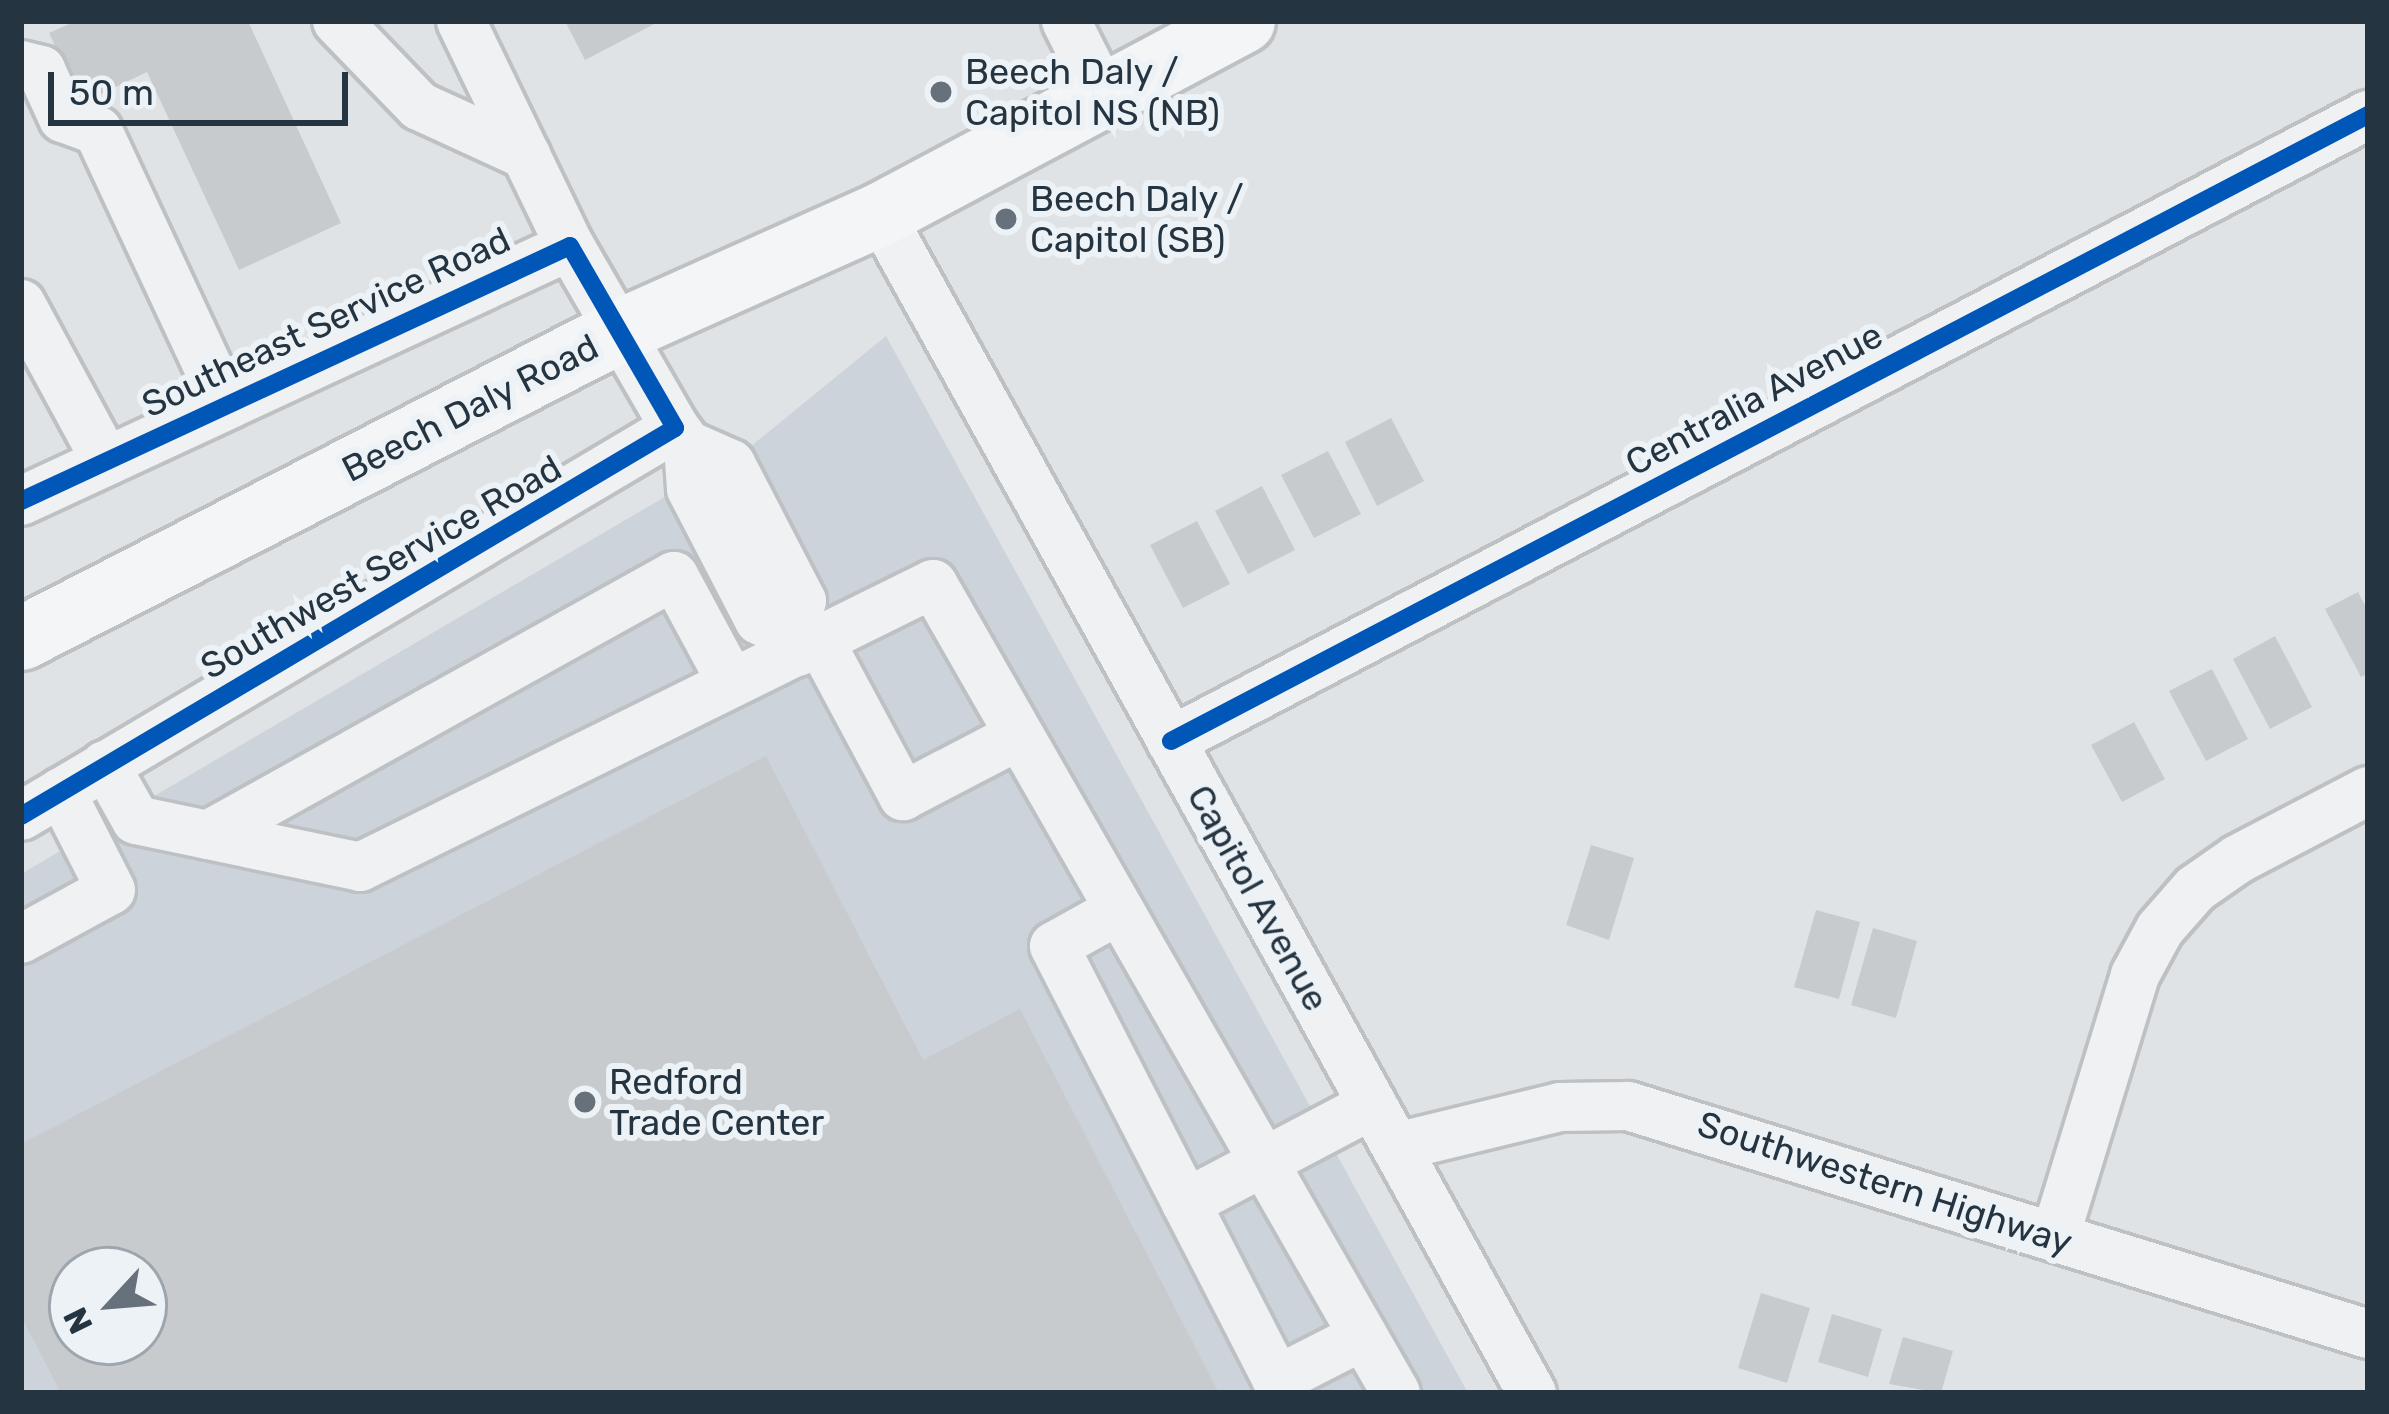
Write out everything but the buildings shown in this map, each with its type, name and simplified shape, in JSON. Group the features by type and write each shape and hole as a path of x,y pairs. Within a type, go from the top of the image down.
{"main road":[{"name":"Beech Daly Road","path":"21,638 623,329 880,214 1243,21"}],"street":[{"path":"337,21 419,106 526,155"},
{"path":"461,21 570,246 682,436 731,464 802,601 803,643 903,796 1016,737"},
{"path":"1066,21 1103,94"},
{"path":"21,64 41,70 63,118 98,131 226,405"},
{"name":"Centralia Avenue","path":"1171,741 2368,115"},
{"name":"Capitol Avenue","path":"880,214 1532,1393"},
{"name":"Southeast Service Road","path":"21,502 570,246"},
{"path":"21,304 106,461"},
{"name":"Southwest Service Road","path":"41,804 682,436"},
{"path":"208,835 674,576 731,682"},
{"path":"104,765 136,820 359,867 803,643 934,584 1016,737 1396,1393"},
{"path":"2055,1237 2135,975 2160,929 2195,890 2238,859 2368,791"},
{"path":"21,939 112,890 41,804"},
{"path":"1119,910 1054,946 1277,1380 1364,1336"},
{"path":"1186,1203 1372,1106"},
{"name":"Southwestern Highway","path":"1396,1147 1560,1107 1628,1106 2368,1334"}],"shaded area":[{"path":"886,336 1468,1393 21,1393 21,874 750,447"}],"cycle path":[{"path":"1171,741 2368,115"},
{"path":"21,501 570,246 675,428 21,816"}],"place":[{"name":"Beech Daly / Capitol NS (NB)","path":"941,92"},
{"name":"Beech Daly / Capitol (SB)","path":"1006,219"},
{"name":"Redford Trade Center","path":"585,1102"}]}
